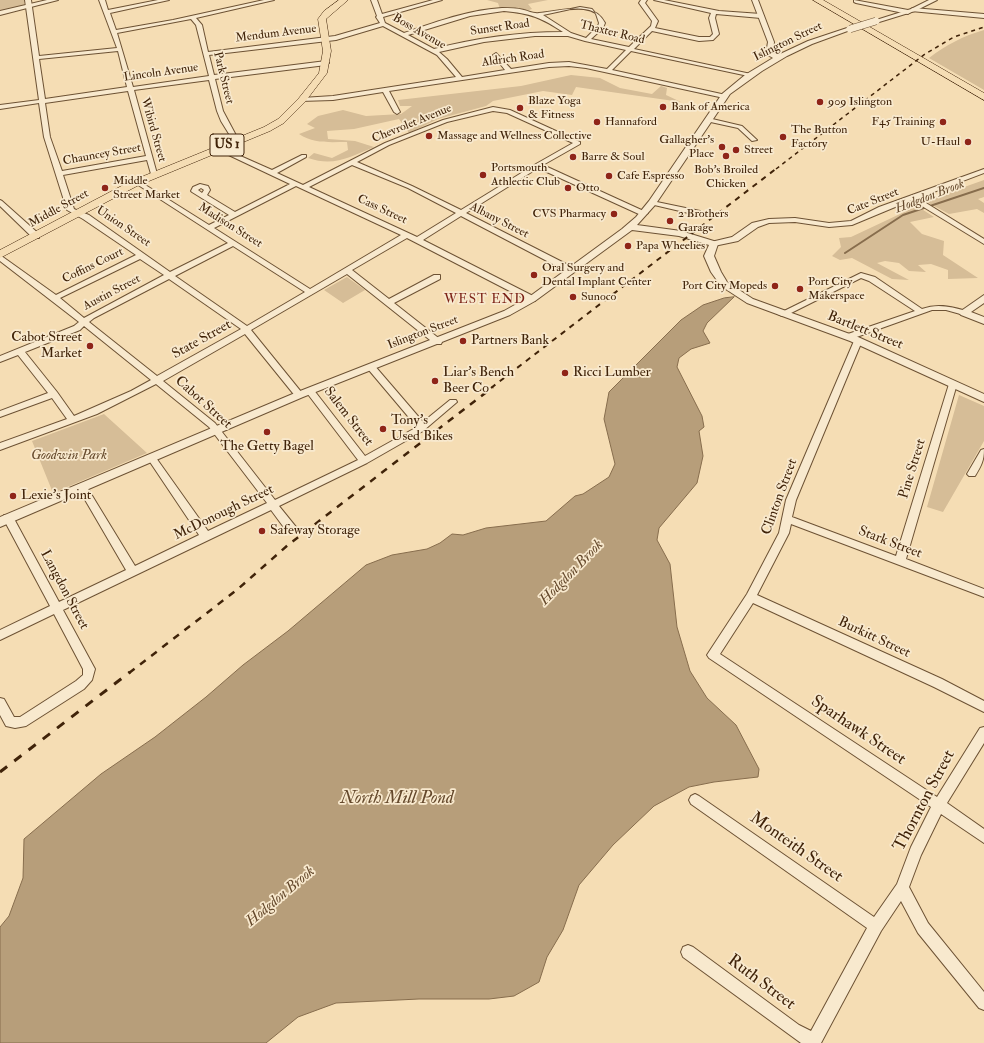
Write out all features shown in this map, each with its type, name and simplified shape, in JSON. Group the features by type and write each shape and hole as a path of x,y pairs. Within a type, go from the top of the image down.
{"main road":[{"name":"Middle Street","path":"0,256 137,182 277,124 288,116 321,77 326,64 327,51 322,25 323,17 344,0"},
{"path":"817,0 984,97"},
{"path":"823,0 984,92"}],"street":[{"path":"0,13 28,4 55,0"},
{"name":"Wibird Street","path":"102,0 115,32 148,158 154,174"},
{"path":"108,12 166,0"},
{"path":"239,0 244,7"},
{"path":"115,32 194,18 271,0"},
{"path":"374,0 379,17 383,24"},
{"path":"379,17 439,0"},
{"path":"609,70 652,29 655,21 642,3 644,0"},
{"path":"657,0 714,12 761,16"},
{"path":"755,0 771,42 769,54 778,58"},
{"name":"Islington Street","path":"4,520 299,395 494,320 517,308 532,299 631,227 652,203 724,96 751,76 778,58 816,40 910,11 934,0"},
{"path":"858,1 910,11 984,16"},
{"name":"Union Street","path":"28,4 47,138 71,210 86,217 142,255 246,330 299,395"},
{"path":"538,15 550,11 580,7 589,6 593,8 599,14 602,23 587,40"},
{"path":"921,7 930,12"},
{"name":"Thaxter Road","path":"404,35 479,12 510,10 538,15 553,22 569,34 587,40 751,76"},
{"path":"652,29 698,40 712,39 716,34 712,18 714,12"},
{"name":"Park Street","path":"194,18 199,25 220,111 236,141"},
{"name":"Mendum Avenue","path":"206,54 336,38 383,24"},
{"name":"Boss Avenue","path":"383,24 434,52 445,60 460,78"},
{"name":"Sunset Road","path":"434,52 471,43 518,36 569,34"},
{"path":"36,58 120,49"},
{"path":"496,55 509,71"},
{"name":"Lincoln Avenue","path":"0,107 326,64"},
{"name":"Aldrich Road","path":"302,100 326,99 460,78 569,64 609,70 724,96"},
{"path":"385,90 397,112"},
{"name":"Chevrolet Avenue","path":"304,188 387,144 456,117 493,109 508,111 578,143 538,165"},
{"path":"708,120 740,127 754,140"},
{"name":"Cass Street","path":"218,148 418,240 532,299"},
{"path":"272,173 304,156"},
{"name":"Chauncey Street","path":"59,174 148,158"},
{"path":"352,162 410,187 460,214 538,165 644,213"},
{"path":"912,198 984,171"},
{"name":"Madison Street","path":"137,182 310,292"},
{"path":"210,227 296,184"},
{"path":"202,196 235,215"},
{"name":"Cate Street","path":"714,244 735,239 755,225 769,221 795,220 832,225 852,223 882,209 912,198 984,242"},
{"path":"0,202 36,236"},
{"path":"652,203 698,213"},
{"name":"Albany Street","path":"418,240 460,214 571,270"},
{"path":"631,227 681,234 714,244 709,256"},
{"name":"State Street","path":"0,447 108,406 246,330 407,235"},
{"name":"Bartlett Street","path":"695,239 709,256 719,278 734,291 750,301 858,341 984,398"},
{"name":"Austin Street","path":"0,358 77,328 91,316 172,276 233,243"},
{"name":"Coffins Court","path":"55,298 142,255"},
{"name":"Cabot Street","path":"0,256 157,380 216,430 274,504 292,530"},
{"path":"347,270 390,302 438,342"},
{"path":"782,314 861,275 872,279 920,311"},
{"path":"390,302 437,277"},
{"path":"964,313 984,298"},
{"path":"848,337 920,311 938,308 964,313 984,321"},
{"name":"Clinton Street","path":"713,655 751,597 784,533 791,500 858,341"},
{"path":"19,351 54,394 72,420"},
{"path":"371,367 422,427"},
{"name":"Pine Street","path":"900,561 953,384"},
{"name":"Salem Street","path":"310,391 364,461"},
{"path":"0,414 54,394"},
{"name":"McDonough Street","path":"0,635 364,461 422,427 453,402"},
{"path":"972,474 984,452"},
{"path":"151,457 206,537"},
{"path":"82,486 133,572"},
{"name":"Stark Street","path":"787,519 984,593"},
{"name":"Langdon Street","path":"0,703 10,722 18,723 80,685 88,677 89,669 56,608 4,520"},
{"name":"Burkitt Street","path":"751,597 938,683 984,707"},
{"name":"Sparhawk Street","path":"713,655 939,805 984,837"},
{"name":"Thornton Street","path":"815,1039 876,926 902,888 916,852 939,805 984,732"},
{"name":"Monteith Street","path":"695,800 876,926"},
{"path":"902,888 923,928 984,1003"},
{"name":"Ruth Street","path":"688,952 794,1030 807,1038 815,1039"}],"green space":[{"path":"0,0 24,0 24,7 0,11"},
{"path":"487,0 548,0 528,4 532,9 526,11 500,9 498,3"},
{"path":"984,30 984,90 929,58 955,41"},
{"path":"571,75 600,78 620,88 652,94 661,86 667,88 666,95 681,102 576,87 572,95 543,91 493,101 486,106 438,119 409,133 399,119 354,129 327,131 328,139 355,141 374,147 342,160 334,161 317,161 308,158 314,153 332,158 348,150 347,142 316,141 299,134 315,128 307,124 318,116 343,110 366,116 401,114 412,106 400,106 398,100 521,86"},
{"path":"984,180 984,197 978,199 984,203 984,213 977,209 949,214 925,201"},
{"path":"917,206 934,217 910,222 922,234 944,241 943,255 978,278 948,279 948,270 931,264 918,265 926,272 909,271 899,263 885,261 877,263 909,280 892,279 852,258 840,260 832,256 841,247 839,238 851,237"},
{"path":"347,277 365,290 343,303 324,290"},
{"path":"959,395 984,406 984,441 943,512 927,507"},
{"name":"Goodwin Park","path":"104,414 147,453 53,493 32,441"}],"water":[{"name":"North Mill Pond","path":"734,297 707,323 703,331 710,343 691,349 679,358 677,367 702,416 704,427 699,431 703,456 697,483 659,528 657,540 670,564 677,627 690,671 707,698 736,725 759,769 758,777 714,782 689,787 654,806 613,845 579,885 563,930 547,957 539,982 514,996 489,999 419,999 336,1003 298,1017 266,1043 0,1043 0,927 9,916 23,878 24,839 101,774 155,737 206,697 243,665 288,631 366,565 392,555 427,549 440,543 452,534 463,535 486,528 546,521 575,496 583,494 609,477 615,464 604,419 609,392 681,320 703,305 724,298"}],"waterway":[{"name":"Hodgdon Brook","path":"845,253 903,215 984,188"}],"railway":[{"path":"776,169 925,54 954,37 984,27"},
{"path":"491,388 777,168"},
{"path":"129,673 238,589 288,545 493,387"},
{"path":"0,772 130,672"}],"place":[{"name":"909 Islington","path":"820,102"},
{"name":"Bank of America","path":"663,107"},
{"name":"Blaze Yoga & Fitness","path":"520,108"},
{"name":"Hannaford","path":"597,122"},
{"name":"F45 Training","path":"943,122"},
{"name":"Massage and Wellness Collective","path":"429,136"},
{"name":"The Button Factory","path":"783,137"},
{"name":"U-Haul","path":"968,142"},
{"name":"Gallagher's Place","path":"722,147"},
{"name":"Street","path":"736,150"},
{"name":"Bob's Broiled Chicken","path":"726,156"},
{"name":"Barre & Soul","path":"573,157"},
{"name":"Portsmouth Athlectic Club","path":"483,175"},
{"name":"Cafe Espresso","path":"609,176"},
{"name":"Middle Street Market","path":"105,188"},
{"name":"Otto","path":"568,188"},
{"name":"CVS Pharmacy","path":"614,214"},
{"name":"2 Brothers Garage","path":"670,221"},
{"name":"Papa Wheelies","path":"628,246"},
{"name":"Oral Surgery and Dental Implant Center","path":"534,275"},
{"name":"Port City Mopeds","path":"775,286"},
{"name":"Port City Makerspace","path":"800,289"},
{"name":"Sunoco","path":"573,297"},
{"name":"Partners Bank","path":"463,341"},
{"name":"Cabot Street Market","path":"90,346"},
{"name":"Ricci Lumber","path":"565,373"},
{"name":"Liar's Bench Beer Co","path":"435,381"},
{"name":"Tony's Used Bikes","path":"383,429"},
{"name":"The Getty Bagel","path":"267,432"},
{"name":"Lexie's Joint","path":"13,496"},
{"name":"Safeway Storage","path":"262,531"}],"district":[{"name":"WEST END","path":"485,300"}]}
